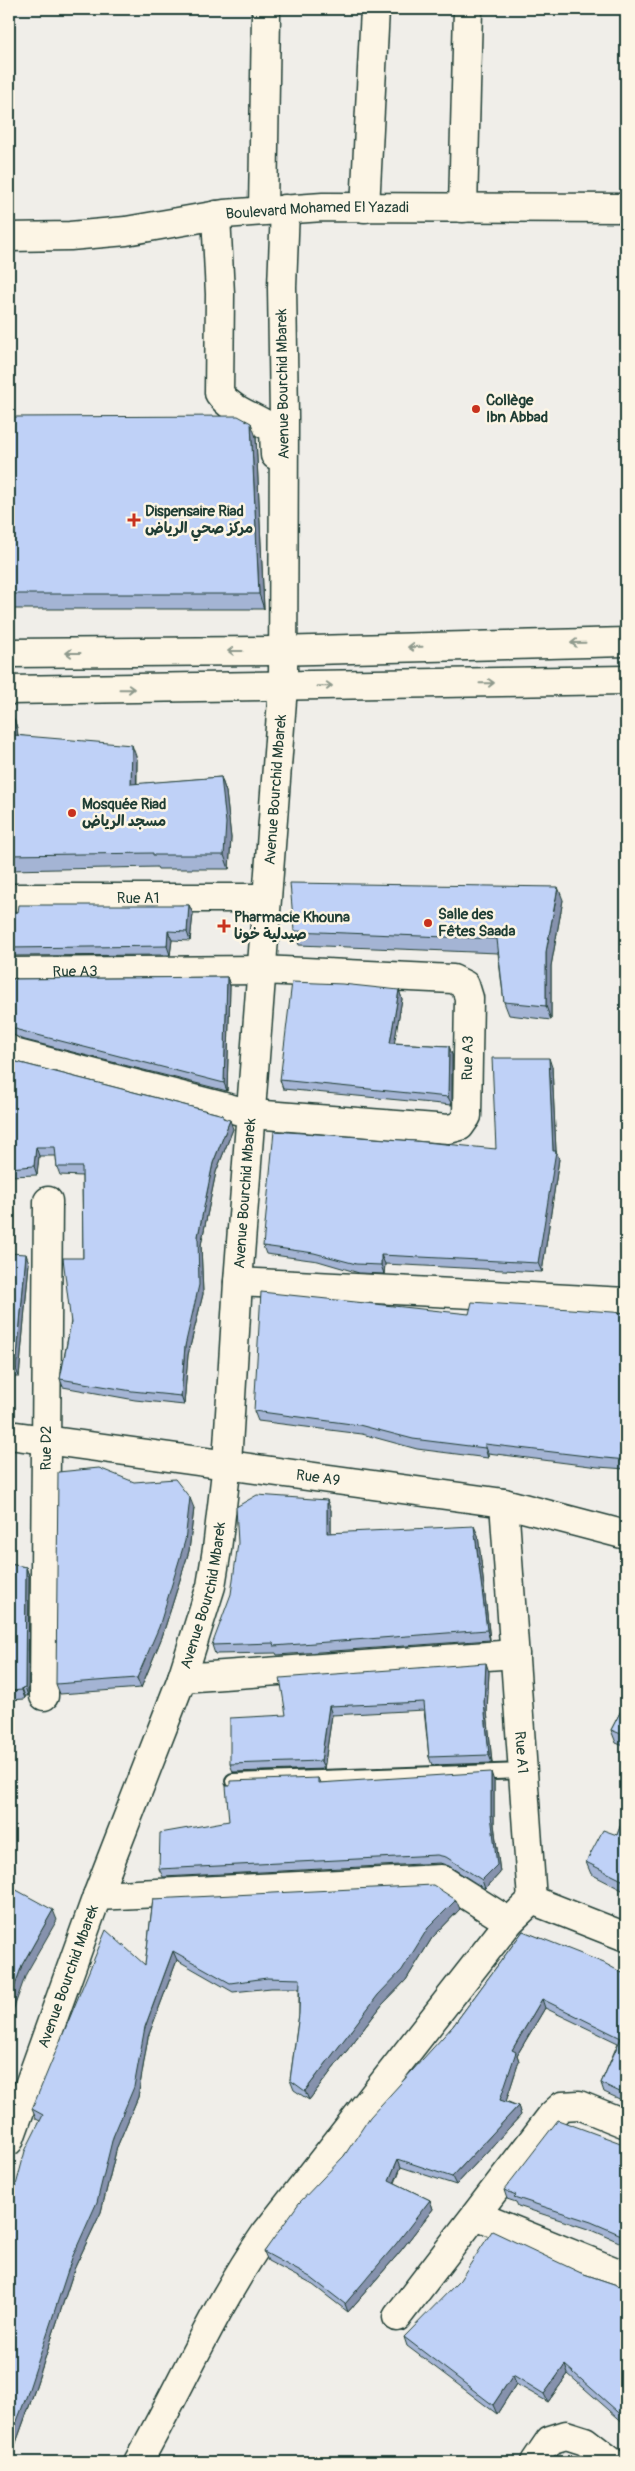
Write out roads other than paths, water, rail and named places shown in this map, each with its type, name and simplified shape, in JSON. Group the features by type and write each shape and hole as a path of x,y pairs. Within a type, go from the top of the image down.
{"street":[{"path":"365,208 375,9"},
{"path":"463,208 468,9"},
{"name":"Avenue Bourchid Mbarek","path":"9,2141 97,1896 182,1678 210,1586 227,1463 238,1282 283,687 279,651 282,287 274,209 266,16"},
{"name":"Boulevard Mohamed El Yazadi","path":"9,237 70,236 126,231 216,215 274,209 626,208"},
{"path":"216,215 220,294 219,393 240,412 268,424 274,430 275,435 279,651"},
{"path":"9,653 279,651 626,642"},
{"path":"9,690 626,680"},
{"name":"Rue A1","path":"9,898 266,898"},
{"name":"Rue A3","path":"9,972 262,970 453,979 465,985 469,998 467,1116 460,1126 449,1129 252,1114 14,1053 9,1049"},
{"name":"Rue D2","path":"44,1696 48,1201"},
{"path":"238,1282 626,1302"},
{"name":"Rue A9","path":"9,1435 227,1463 504,1503 626,1535"},
{"name":"Rue A1","path":"504,1503 532,1900"},
{"path":"182,1678 515,1654"},
{"path":"97,1896 441,1879 509,1922"},
{"path":"138,2462 237,2273 265,2234 509,1922 532,1900 626,1937"},
{"path":"397,2317 552,2115 562,2106 579,2105 626,2124"},
{"path":"476,2215 626,2276"},
{"path":"536,2462 550,2440 566,2435 585,2441 612,2462"}],"lane":[{"path":"233,1781 524,1771"}],"place":[{"name":"Collège Ibn Abbad","path":"476,409"},
{"name":"Dispensaire Riad مركز صحي الرياض","path":"134,520"},
{"name":"Mosquée Riad مسجد الرياض","path":"72,813"},
{"name":"Salle des Fêtes Saada","path":"428,923"},
{"name":"Pharmacie Khouna صيدلية خونا","path":"224,926"}]}
